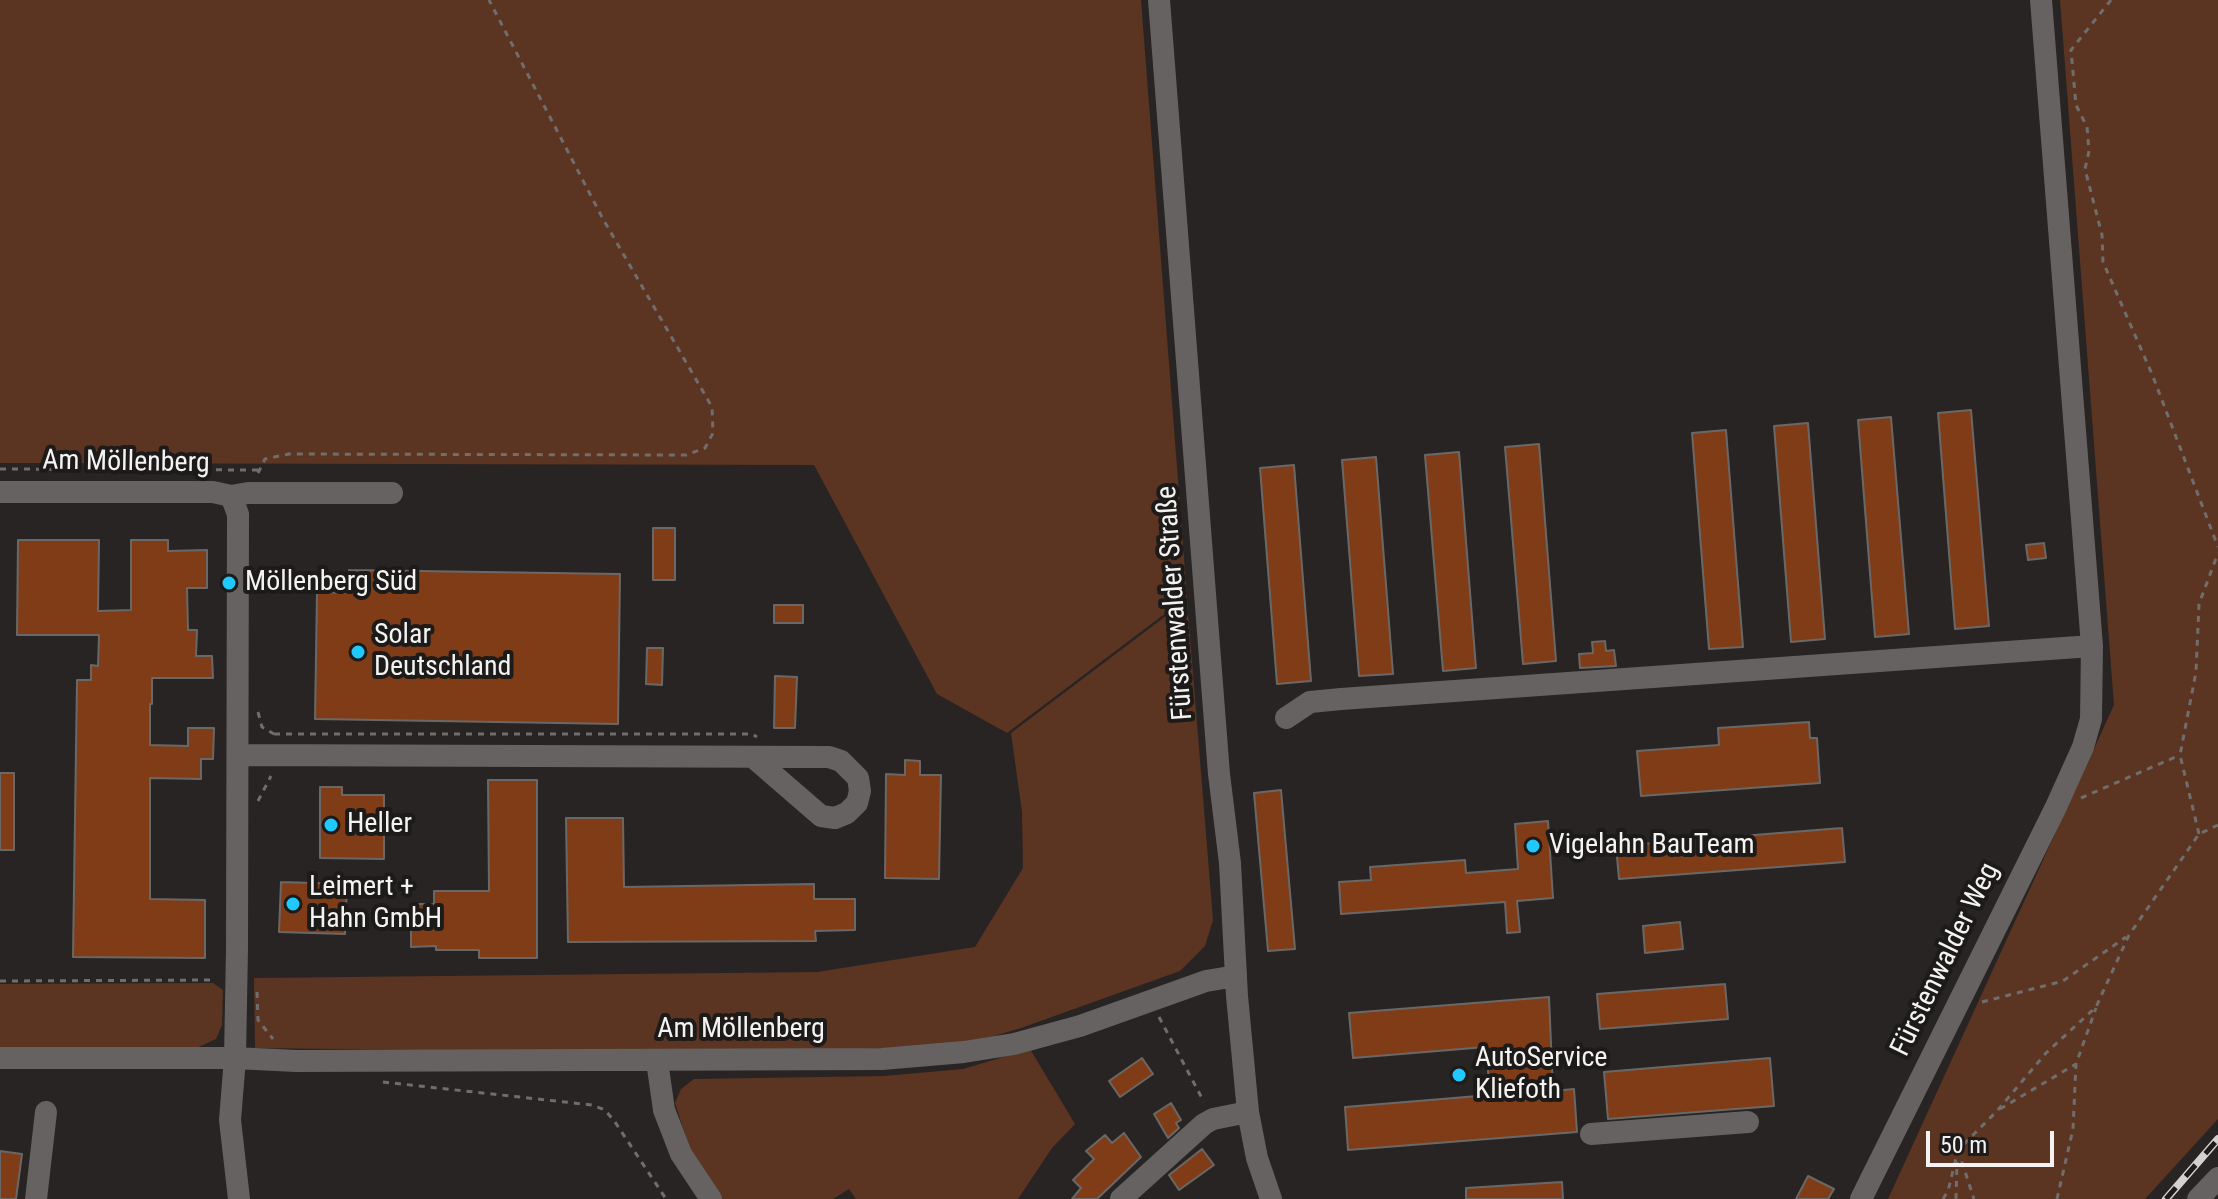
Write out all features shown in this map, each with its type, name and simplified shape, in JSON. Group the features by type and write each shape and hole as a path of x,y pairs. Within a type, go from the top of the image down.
{"street":[{"name":"Fürstenwalder Straße","path":"1159,0 1248,1112 1257,1158 1271,1199"},
{"name":"Fürstenwalder Weg","path":"1861,1199 2055,809 2083,747 2091,719 2092,646 2041,0"},
{"name":"Am Möllenberg","path":"0,492 213,492 231,496 238,514 238,755 247,989 235,1058"},
{"path":"231,496 259,493 392,493"},
{"path":"1286,718 1310,702 1341,699 2092,646"},
{"path":"238,755 754,758"},
{"name":"Am Möllenberg","path":"0,1058 296,1061 882,1059 1014,1044 1080,1026 1206,981 1236,976"},
{"path":"235,1058 230,1120 239,1199"},
{"path":"657,1061 664,1110 681,1154 711,1199"},
{"path":"36,1199 46,1112"},
{"path":"1121,1199 1213,1119 1248,1112"},
{"path":"1591,1134 1748,1122"},
{"path":"2198,1199 2218,1178"}],"path":[{"path":"259,493 258,470 265,459 289,454 686,455 705,448 713,433 712,407 603,219 489,0"},
{"path":"2111,0 2071,50 2076,105 2087,127 2089,151 2085,169 2102,235 2103,262 2152,374 2218,547"},
{"path":"0,469 258,470"},
{"path":"2199,834 2180,755 2196,672 2199,604 2218,553"},
{"path":"257,803 274,772 274,734 262,727 258,699"},
{"path":"2055,809 2180,755"},
{"path":"2057,1199 2073,1129 2076,1064 2096,1007 2129,935 2199,834 2218,825"},
{"path":"1954,1009 2063,981 2129,935"},
{"path":"0,981 214,979 226,986 247,989 258,1020 296,1061"},
{"path":"1150,1000 1213,1119"},
{"path":"1943,1199 1948,1191 1958,1150 1997,1111 2046,1053 2096,1007"},
{"path":"1997,1111 2076,1064"},
{"path":"374,1081 592,1105 605,1110 666,1199"},
{"path":"1956,1199 1958,1150"},
{"path":"1958,1150 1974,1199"}],"shaded area":[{"path":"0,0 1141,0 1187,597 1007,733 937,694 814,465 0,463"},
{"path":"2060,0 2218,0 2218,1119 2145,1199 1888,1199 2114,705"},
{"path":"1187,600 1213,920 1205,946 1180,971 1021,1028 957,1047 655,1053 255,1048 254,978 817,972 975,947 1023,868 1022,812 1011,733"},
{"path":"213,983 223,990 222,1025 216,1039 192,1050 0,1048 0,984"},
{"path":"1030,1049 1075,1124 1052,1148 1018,1199 856,1199 849,1189 833,1199 720,1199 692,1156 675,1103 681,1089 694,1079 884,1076 963,1069"}],"building":[{"path":"1971,410 1989,626 1955,629 1938,413"},
{"path":"1891,417 1909,634 1875,637 1858,420"},
{"path":"1808,423 1825,639 1791,642 1774,426"},
{"path":"1726,430 1743,647 1709,649 1692,433"},
{"path":"1539,444 1556,661 1523,664 1505,447"},
{"path":"1459,452 1476,668 1443,671 1425,455"},
{"path":"1376,457 1393,674 1359,676 1342,460"},
{"path":"1294,465 1311,681 1277,684 1260,468"},
{"path":"653,528 675,528 675,580 653,580"},
{"path":"18,540 99,540 98,611 131,610 131,540 168,540 168,551 207,550 207,588 187,588 188,630 197,630 196,656 212,656 213,678 152,678 150,704 150,745 188,746 188,728 214,728 213,759 201,759 201,779 150,778 150,899 205,900 205,958 73,957 77,680 91,680 91,665 98,666 99,635 17,635"},
{"path":"2044,543 2046,558 2028,560 2026,545"},
{"path":"349,570 620,574 618,724 315,719 317,592 348,593"},
{"path":"774,605 803,605 803,623 774,623"},
{"path":"1605,641 1606,651 1614,650 1616,666 1580,668 1579,654 1593,653 1592,642"},
{"path":"647,648 663,648 662,685 646,684"},
{"path":"775,676 797,677 795,728 774,728"},
{"path":"1809,722 1810,738 1817,738 1820,783 1641,796 1637,751 1719,745 1718,728"},
{"path":"905,760 920,761 920,775 941,775 939,879 885,878 886,774 905,775"},
{"path":"0,773 14,773 14,850 0,850"},
{"path":"488,780 537,780 537,958 479,958 479,950 411,947 411,904 434,904 434,891 489,891"},
{"path":"320,787 342,787 342,795 384,795 384,859 320,858"},
{"path":"1281,790 1295,949 1268,951 1254,793"},
{"path":"566,818 623,818 624,887 814,884 814,899 855,899 855,930 815,931 816,941 568,942"},
{"name":"Vigelahn BauTeam","path":"1548,821 1553,898 1517,901 1520,932 1507,933 1505,902 1341,914 1339,882 1371,880 1370,867 1465,860 1466,873 1518,869 1515,824"},
{"path":"1842,828 1845,862 1619,879 1616,846"},
{"path":"281,882 347,884 345,934 279,932"},
{"path":"1680,922 1683,949 1645,953 1643,926"},
{"path":"1725,984 1728,1019 1600,1029 1597,994"},
{"path":"1549,997 1553,1091 1574,1089 1577,1132 1348,1150 1345,1107 1490,1095 1486,1047 1353,1058 1349,1013"},
{"path":"1142,1058 1153,1074 1120,1097 1109,1081"},
{"path":"1770,1058 1774,1106 1608,1119 1604,1072"},
{"path":"1171,1103 1181,1120 1176,1123 1179,1128 1168,1138 1154,1114"},
{"path":"1124,1133 1141,1157 1097,1199 1072,1199 1081,1188 1073,1180 1094,1159 1086,1151 1105,1135 1112,1143"},
{"path":"1202,1149 1214,1165 1179,1190 1169,1175"},
{"path":"0,1151 22,1154 16,1199 0,1199"},
{"path":"1808,1176 1834,1189 1828,1199 1796,1199"},
{"path":"1562,1182 1563,1199 1466,1199 1466,1188"}],"railway":[{"path":"2166,1199 2218,1139"}],"place":[{"name":"Möllenberg Süd","path":"229,583"},
{"name":"Solar Deutschland","path":"358,652"},
{"name":"Heller","path":"331,825"},
{"name":"Vigelahn BauTeam","path":"1533,846"},
{"name":"Leimert + Hahn GmbH","path":"293,904"},
{"name":"AutoService Kliefoth","path":"1459,1075"}]}
